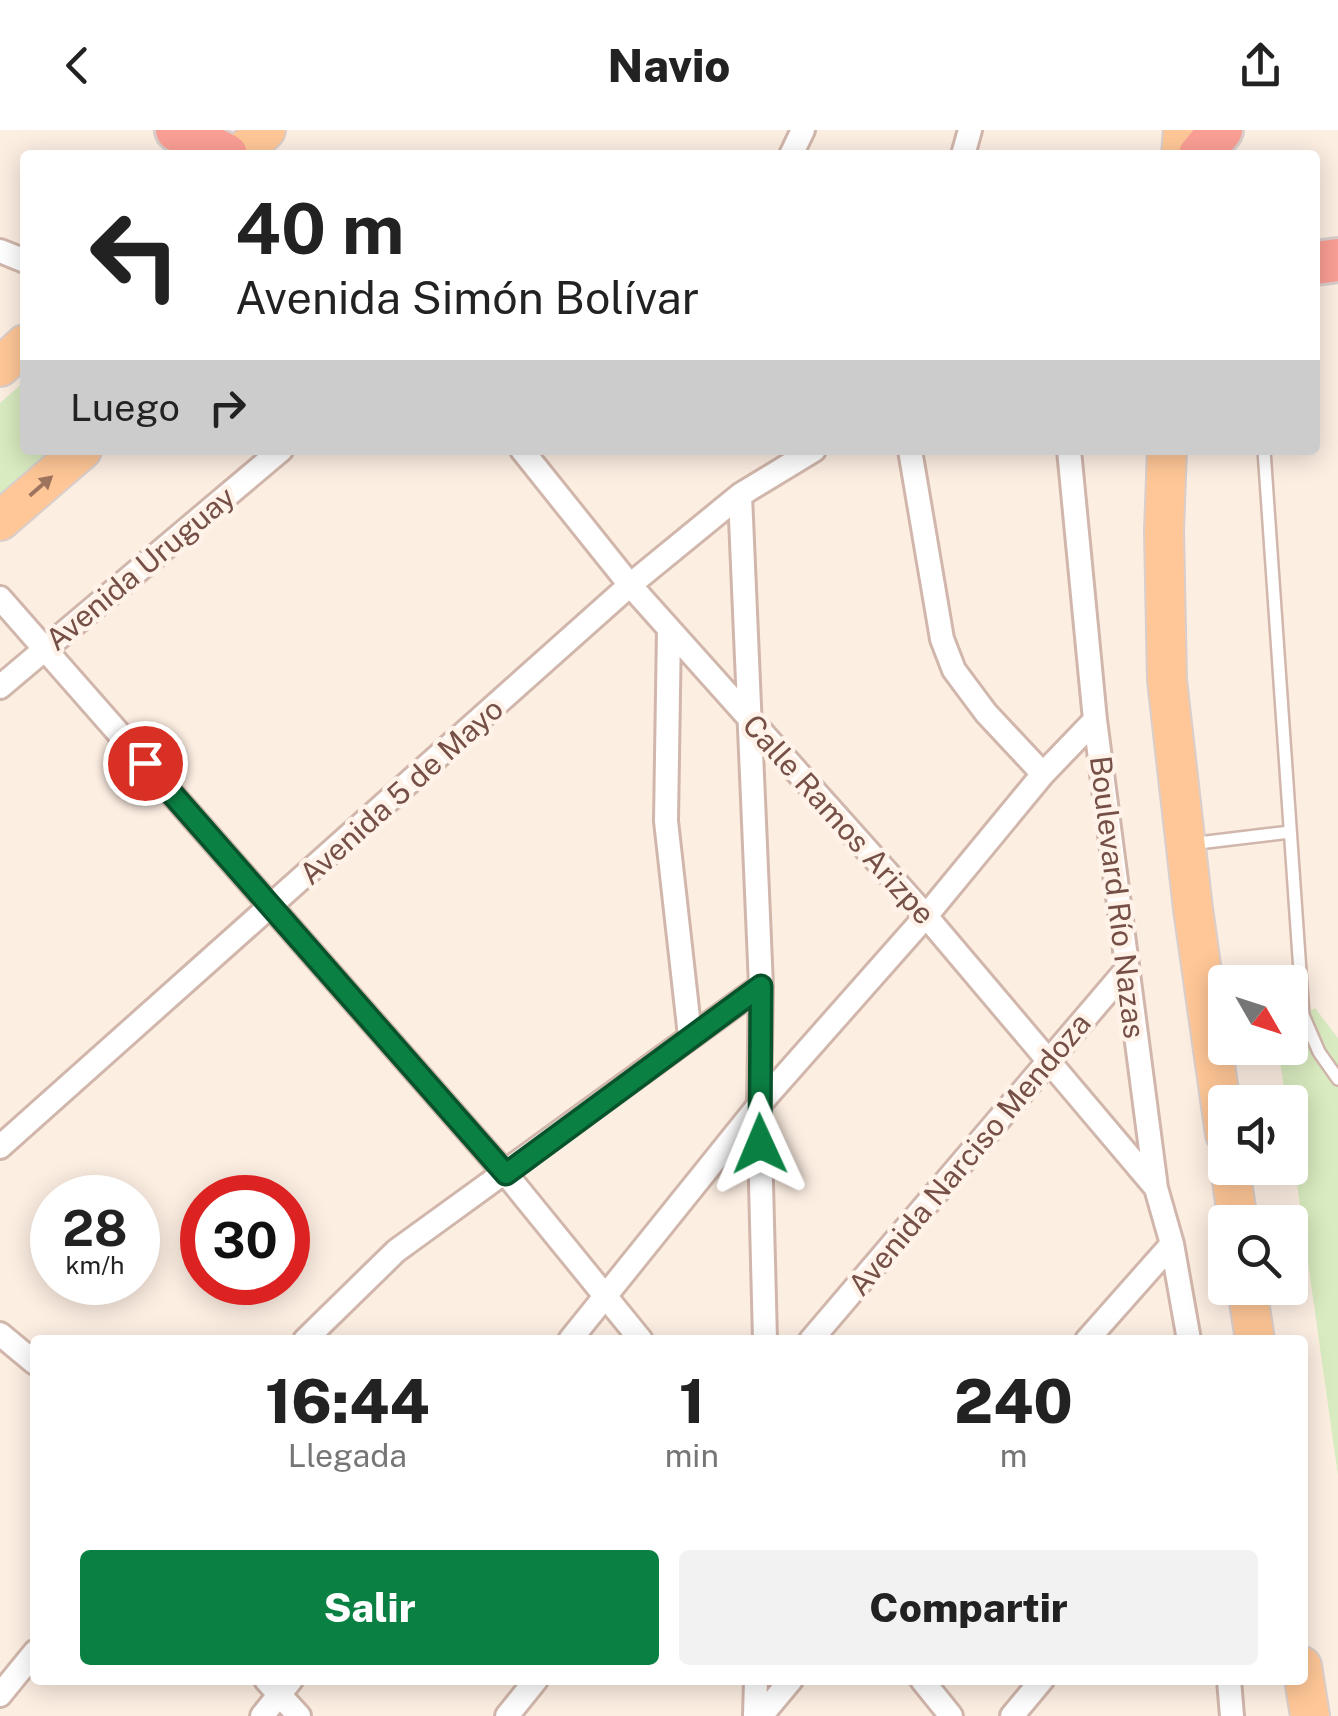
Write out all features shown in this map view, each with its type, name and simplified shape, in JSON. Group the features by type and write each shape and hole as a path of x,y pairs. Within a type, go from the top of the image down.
{"highway":[{"path":"177,130 216,150"},
{"path":"1204,150 1221,130"}],"main road":[{"path":"244,150 266,130"},
{"path":"0,366 20,348"},
{"path":"0,521 76,455"},
{"path":"1167,455 1164,531 1168,680 1218,1085"},
{"path":"1250,1305 1254,1335"},
{"path":"1305,1685 1310,1716"}],"street":[{"name":"Avenida Uruguay","path":"0,687 276,455"},
{"name":"Calle Ramos Arizpe","path":"526,455 630,585 926,916 1156,1188"},
{"name":"Avenida 5 de Mayo","path":"0,1148 630,585 740,494 806,455"},
{"path":"911,455 942,639 954,670 986,713 1043,774"},
{"name":"Boulevard Río Nazas","path":"1069,455 1094,720 1156,1188 1172,1244 1188,1335"},
{"path":"740,494 761,986 759,1105 766,1335"},
{"path":"0,598 506,1174 637,1335"},
{"path":"669,630 666,821 690,1036"},
{"path":"574,1335 759,1105 926,916 1043,774 1094,720"},
{"name":"Avenida Narciso Mendoza","path":"815,1335 1127,969"},
{"path":"311,1335 396,1251 761,986"},
{"path":"1091,1335 1172,1244"},
{"path":"0,1334 30,1359"},
{"path":"0,1695 30,1658"},
{"path":"262,1716 279,1685 299,1716"},
{"path":"507,1716 532,1685"},
{"path":"756,1685 758,1716"},
{"path":"758,1716 787,1685"},
{"path":"926,1685 951,1716"},
{"path":"1012,1716 1038,1685"},
{"path":"1229,1685 1232,1716"}],"lane":[{"path":"1264,455 1303,1015 1319,1052 1338,1079"},
{"path":"1186,844 1290,832"}],"green space":[{"path":"20,385 20,455 60,455 0,505 0,403"},
{"path":"1315,1008 1338,1038 1338,1476 1308,1262 1308,1205 1300,1205 1297,1185 1308,1185 1308,1085 1283,1085 1281,1065 1308,1065 1308,1012"}],"route":[{"path":"145,763 506,1174 761,986 760,1144"}]}
